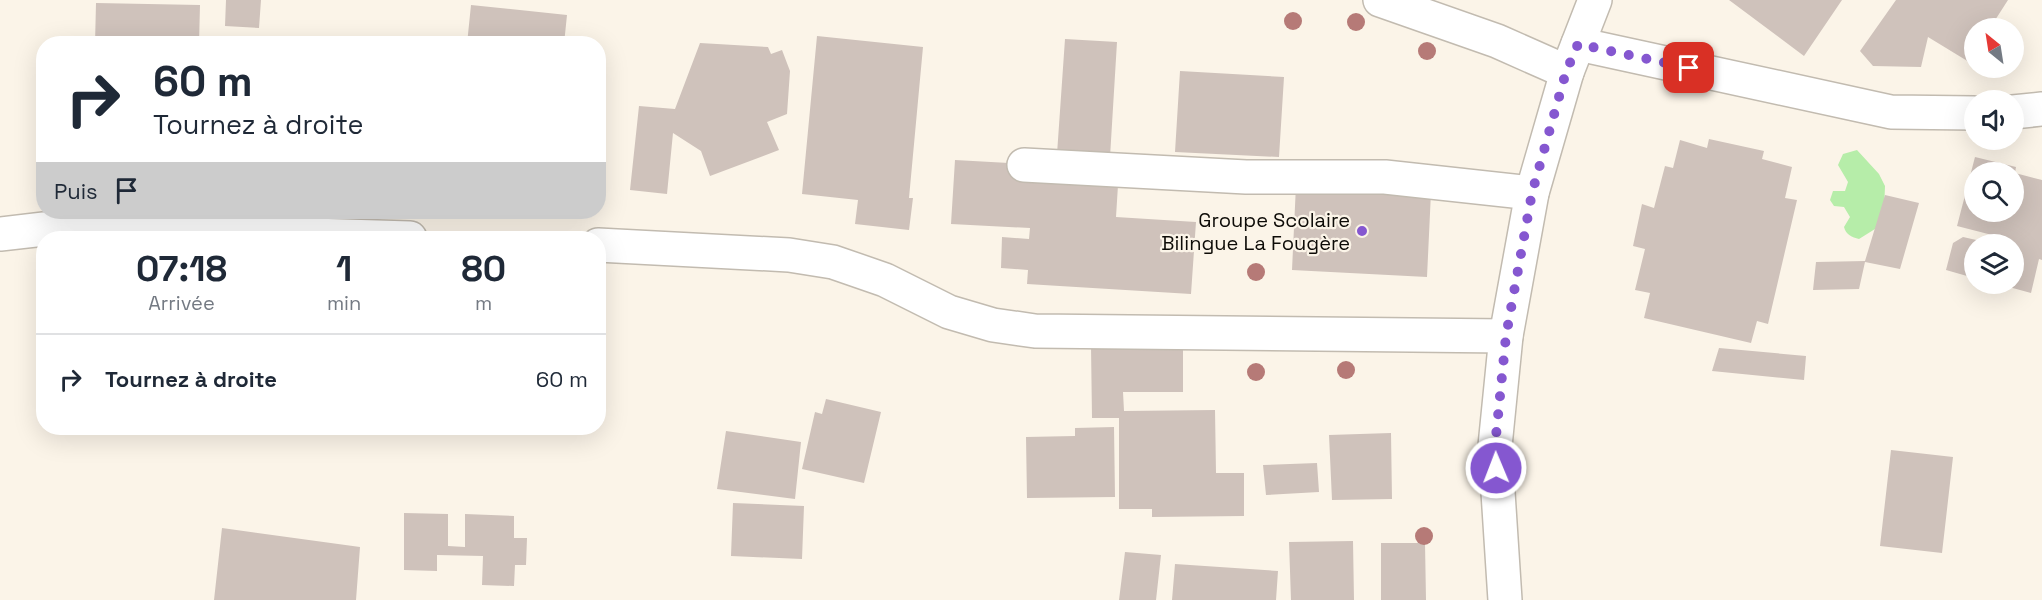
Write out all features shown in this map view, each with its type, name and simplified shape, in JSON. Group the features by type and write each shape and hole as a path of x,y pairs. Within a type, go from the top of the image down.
{"street":[{"path":"1380,0 1497,41 1572,58 1891,112 1964,113"},
{"path":"1505,600 1495,446 1506,336 1532,193 1572,58 1595,0"},
{"path":"2024,111 2042,109"},
{"path":"1024,165 1246,177 1385,177 1532,193"},
{"path":"0,234 44,229 185,231"},
{"path":"606,245 789,255 833,262 885,280 949,312 993,325 1035,331 1506,336"}],"shaded area":[{"path":"1857,150 1879,174 1885,186 1884,212 1875,229 1859,239 1845,230 1844,227 1850,217 1844,207 1834,206 1830,200 1833,191 1845,191 1848,182 1838,165 1843,154"}],"building":[{"path":"226,0 261,0 259,28 225,26"},
{"path":"1729,0 1842,0 1804,56"},
{"path":"1896,0 2008,0 1996,18 1964,18 1964,59 1928,37 1921,67 1873,66 1860,51"},
{"path":"96,3 200,5 199,36 95,36"},
{"path":"471,5 567,15 565,36 468,36"},
{"path":"817,36 923,47 909,198 913,198 909,230 855,224 858,200 802,194"},
{"path":"1065,39 1117,42 1110,157 1057,154"},
{"path":"700,43 768,47 771,54 782,50 790,71 787,114 767,122 779,150 710,176 701,151 673,133 667,194 630,190 639,106 675,109"},
{"path":"1180,71 1284,77 1279,157 1175,152"},
{"path":"1709,139 1764,151 1762,159 1792,167 1785,198 1797,200 1768,324 1757,321 1751,343 1644,318 1650,293 1635,290 1645,249 1633,246 1642,204 1654,208 1665,166 1673,168 1680,140 1707,148"},
{"path":"1975,157 1996,162 1974,162"},
{"path":"955,160 1119,169 1116,217 1196,222 1191,294 1027,284 1028,270 1001,268 1002,237 1029,239 1030,228 951,224"},
{"path":"2024,175 2042,180 2042,260 2039,259 2031,293 2024,291 2024,234 1988,234 1957,226 1964,199 1964,222 2024,222"},
{"name":"Groupe Scolaire Bilingue La Fougère","path":"1296,185 1431,192 1427,277 1292,270"},
{"path":"1885,195 1919,203 1900,269 1865,262 1859,289 1813,290 1816,262 1865,261"},
{"path":"1964,237 1964,275 1946,270 1953,243"},
{"path":"1183,324 1183,392 1123,392 1124,411 1215,410 1216,473 1244,473 1244,516 1152,517 1152,509 1119,509 1119,418 1092,418 1091,346"},
{"path":"1719,348 1806,356 1804,380 1712,371"},
{"path":"826,399 881,412 864,483 802,469 815,412 822,414"},
{"path":"1114,427 1115,497 1027,498 1026,437 1075,436 1075,428"},
{"path":"726,431 801,442 795,499 717,489"},
{"path":"1391,433 1392,499 1332,500 1329,435"},
{"path":"1891,450 1953,457 1942,553 1880,546"},
{"path":"1317,463 1319,492 1266,495 1263,465"},
{"path":"733,503 804,506 802,559 731,556"},
{"path":"404,513 448,514 448,546 465,547 465,514 514,516 514,538 527,538 526,565 515,565 514,586 482,585 483,556 437,555 437,571 404,570"},
{"path":"222,528 360,547 356,600 214,600"},
{"path":"1353,541 1354,600 1291,600 1289,542"},
{"path":"1381,543 1425,543 1426,600 1381,600"},
{"path":"1125,552 1161,555 1156,600 1119,600"},
{"path":"1175,564 1278,571 1276,600 1172,600"}],"place":[{"name":"Groupe Scolaire Bilingue La Fougère","path":"1362,231"}],"route":[{"path":"1496,468 1495,446 1506,336 1532,193 1566,72 1578,44 1689,68"}]}
